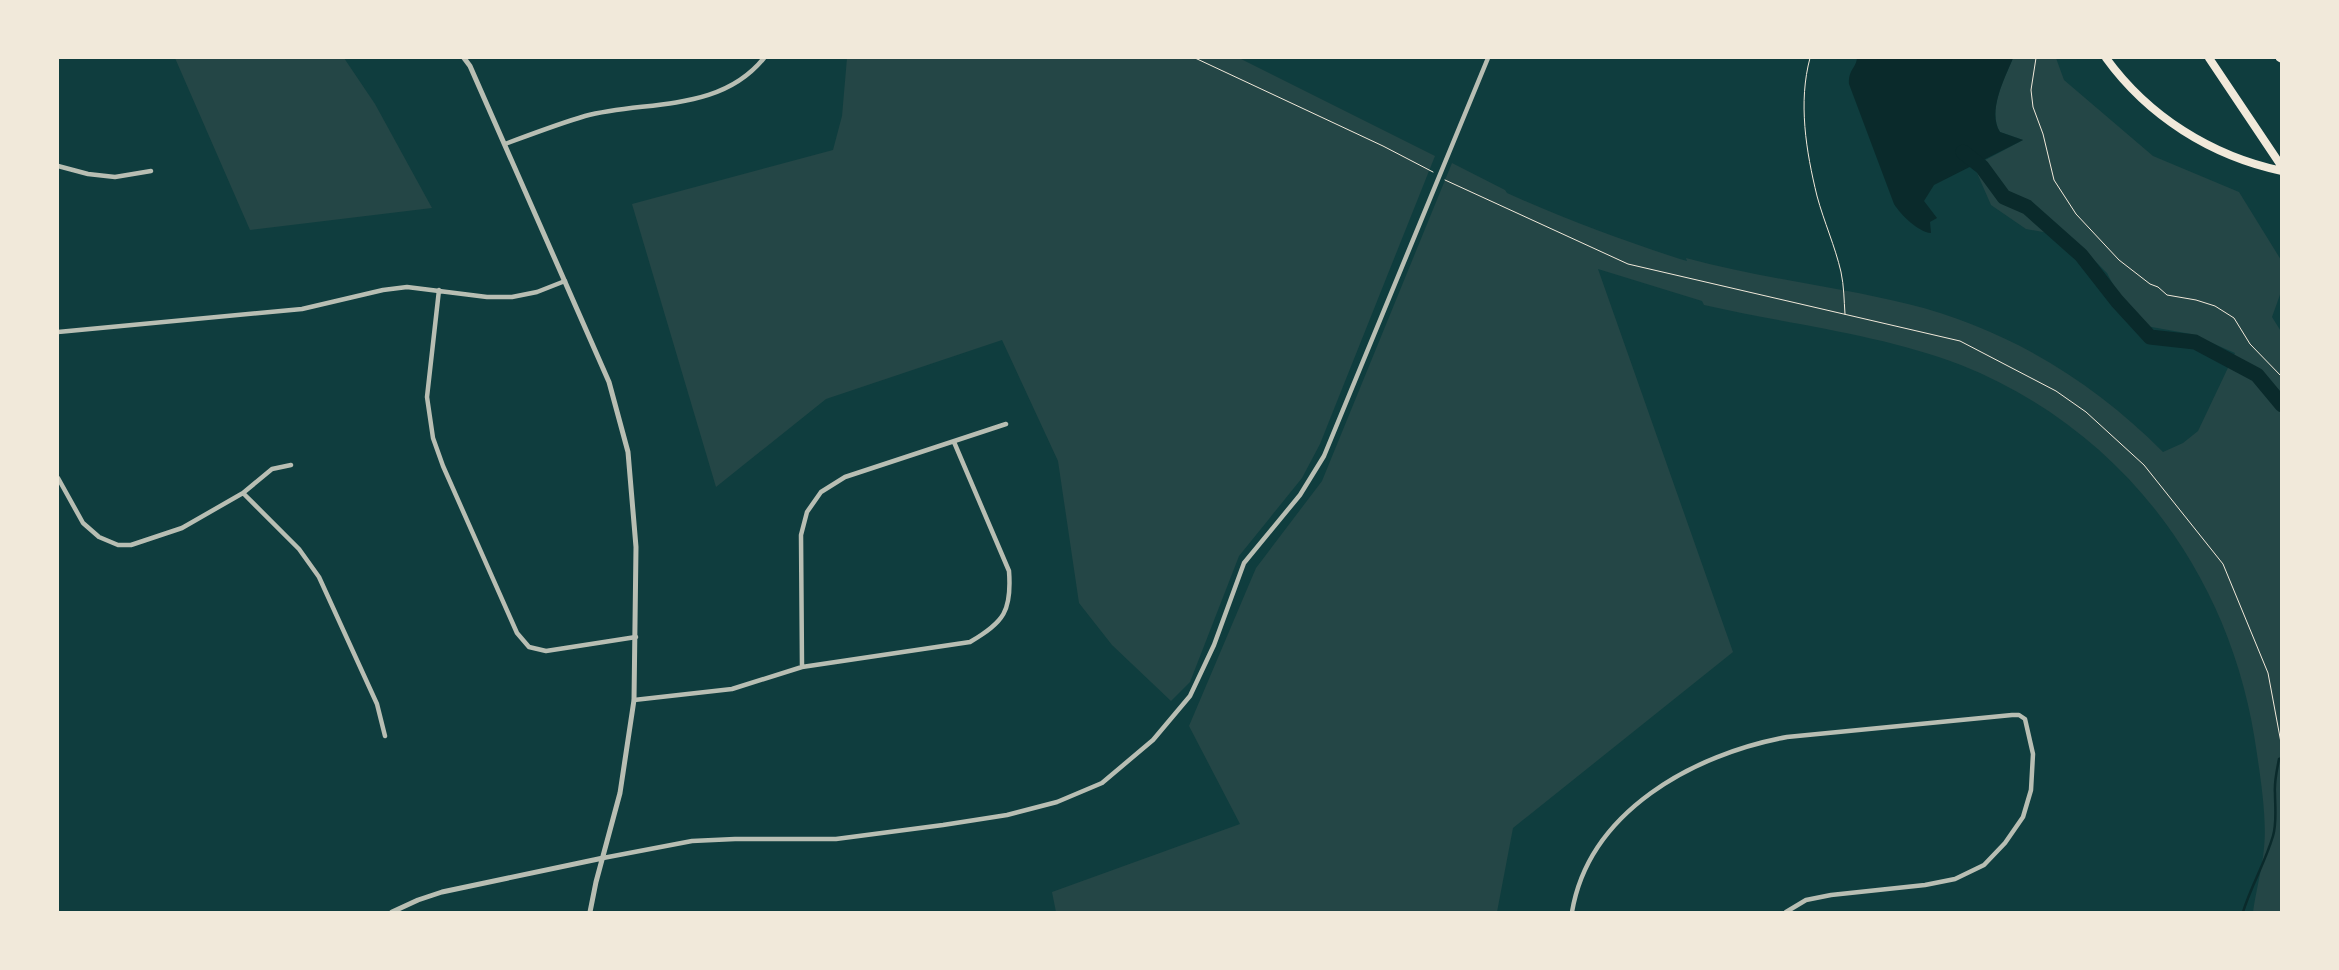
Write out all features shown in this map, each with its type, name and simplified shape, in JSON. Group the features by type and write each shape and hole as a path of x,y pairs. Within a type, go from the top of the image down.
{"highway":[{"path":"2106,58 2138,95 2171,123 2204,143 2241,159 2282,172"},
{"path":"2209,58 2282,167"},
{"path":"2213,58 2226,82"}],"street":[{"path":"464,58 470,66 505,144 609,382 628,452 636,547 634,700 622,785 590,912"},
{"path":"505,144 586,116 679,102 713,93 738,83 752,74 764,58"},
{"path":"392,912 442,892 660,846 692,841 735,839 844,839 1007,815 1056,802 1102,783 1146,746 1190,696 1203,673 1244,563 1300,495 1324,456 1488,58"},
{"path":"58,166 88,174 115,178 151,170"},
{"path":"58,332 302,310 384,290 407,287 487,297 512,297 537,292 565,281"},
{"path":"439,290 427,396 434,438 443,466 517,633 530,647 546,651 636,637"},
{"path":"802,667 801,535 807,512 821,492 845,477 1006,424"},
{"path":"634,700 732,689 802,667 970,642 992,630 1004,615 1011,594 1009,571 954,442"},
{"path":"58,478 83,523 99,537 118,545 131,545 182,528 243,493 272,469 291,465"},
{"path":"243,493 299,548 319,577 377,704 385,736"},
{"path":"1572,912 1575,892 1586,866 1600,842 1618,823 1666,782 1726,752 1757,742 1787,737 2012,715 2019,715 2025,719 2033,754 2031,788 2026,808 2023,817 2005,843 1984,865 1948,881 1831,894 1806,900 1786,912"}],"path":[{"path":"1195,58 1383,146 1435,173"},
{"path":"1810,58 1804,78 1803,105 1808,144 1817,196 1842,274 1846,315"},
{"path":"2036,58 2031,90 2033,107 2044,134 2054,180 2080,220 2120,260 2167,295 2201,301 2220,309 2234,318 2250,344 2282,377"},
{"path":"1442,178 1628,264 1960,341 2056,391 2086,412 2144,465 2223,564 2268,673 2282,748"}],"shaded area":[{"path":"175,58 344,58 375,104 432,208 250,230"},
{"path":"847,58 1239,58 1435,156 1320,444 1302,478 1239,556 1190,682 1171,701 1112,645 1079,603 1058,461 1002,340 826,399 716,487 632,204 833,150 842,116"},
{"path":"1857,58 2013,58 1996,105 1996,124 2000,132 2023,140 1934,185 1924,201 1937,218 1930,222 1931,233 1921,230 1910,222 1894,204 1849,84 1850,75"},
{"path":"2013,58 2056,58 2064,80 2153,156 2239,192 2281,260 2281,292 2272,317 2282,333 2281,912 2253,912 2264,848 2263,801 2257,754 2244,690 2224,629 2197,571 2162,519 2121,471 2074,429 2020,393 1961,365 1931,354 1867,337 1704,305 1702,301 1598,269 1733,652 1513,828 1497,912 1056,912 1052,892 1240,824 1189,726 1256,568 1322,481 1452,163 1505,190 1507,193 1550,212 1614,237 1680,259 1687,261 1686,258 1741,271 1908,304 1944,314 1979,327 2046,360 2077,380 2136,426 2163,452 2183,443 2198,431 2235,353 2191,334 2146,326 2121,300 2107,273 2071,237 2026,229 1991,205 1974,166 2023,140 2000,132 1996,124 1996,105"}],"waterway":[{"path":"1963,152 1982,167 2004,197 2027,207 2081,255 2117,301 2150,337 2195,342 2257,375 2282,405"},
{"path":"2243,912 2273,836 2275,780 2279,759 2282,758"}]}
